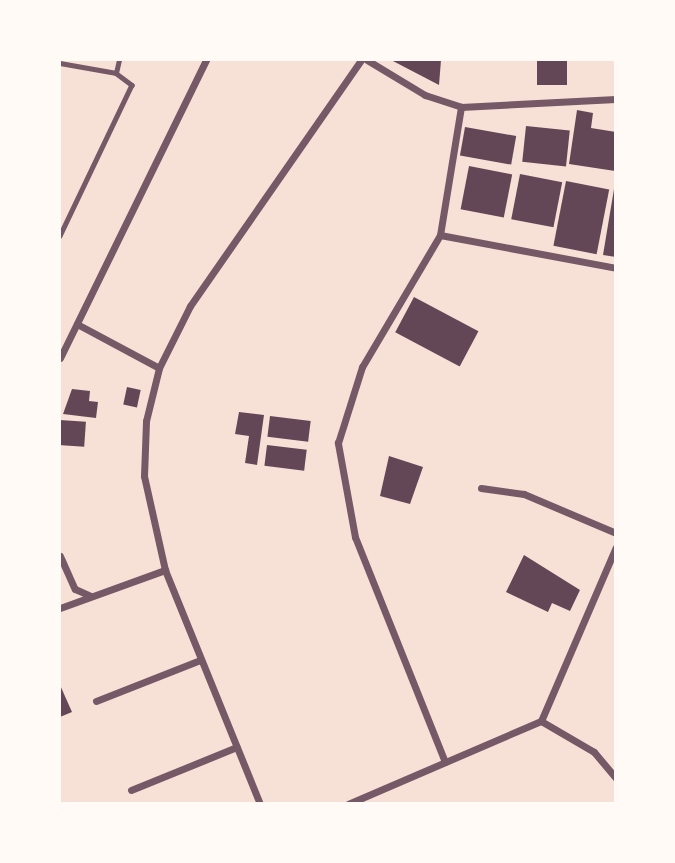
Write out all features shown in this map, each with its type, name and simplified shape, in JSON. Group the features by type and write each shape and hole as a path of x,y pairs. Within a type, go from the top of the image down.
{"street":[{"path":"60,358 206,60"},
{"path":"260,803 165,570 144,476 146,421 159,368 190,306 360,60"},
{"path":"367,60 425,95 461,107 615,99"},
{"path":"445,762 355,537 338,443 362,366 440,235 461,107"},
{"path":"440,235 615,268"},
{"path":"76,324 159,368"},
{"path":"481,488 524,494 615,533"},
{"path":"348,803 541,722 615,547"},
{"path":"60,555 75,589 99,595"},
{"path":"60,608 165,570"},
{"path":"96,701 201,660"},
{"path":"541,722 594,752 615,778"},
{"path":"131,790 237,747"}],"lane":[{"path":"116,73 119,60"},
{"path":"60,63 116,73 131,90 60,236"}],"building":[{"path":"391,60 441,60 439,85"},
{"path":"537,60 567,60 567,85 537,85"},
{"path":"577,110 593,113 591,128 616,132 615,171 569,164"},
{"path":"526,126 570,131 566,166 522,162"},
{"path":"465,127 516,136 511,165 460,156"},
{"path":"469,166 512,174 504,218 461,209"},
{"path":"520,174 562,182 553,227 511,219"},
{"path":"566,181 609,189 597,254 553,246"},
{"path":"616,189 616,257 603,255"},
{"path":"414,297 478,331 460,367 395,332"},
{"path":"127,387 141,390 137,408 123,405"},
{"path":"72,389 90,391 89,401 98,402 96,418 63,414"},
{"path":"239,412 264,415 257,465 245,463 249,436 235,434"},
{"path":"270,416 311,421 308,442 267,437"},
{"path":"60,420 86,422 84,447 60,445"},
{"path":"267,445 307,450 304,471 264,466"},
{"path":"389,456 423,467 410,504 380,496"},
{"path":"524,555 580,590 570,611 552,603 548,612 506,592"},
{"path":"60,685 72,712 60,717"}]}
